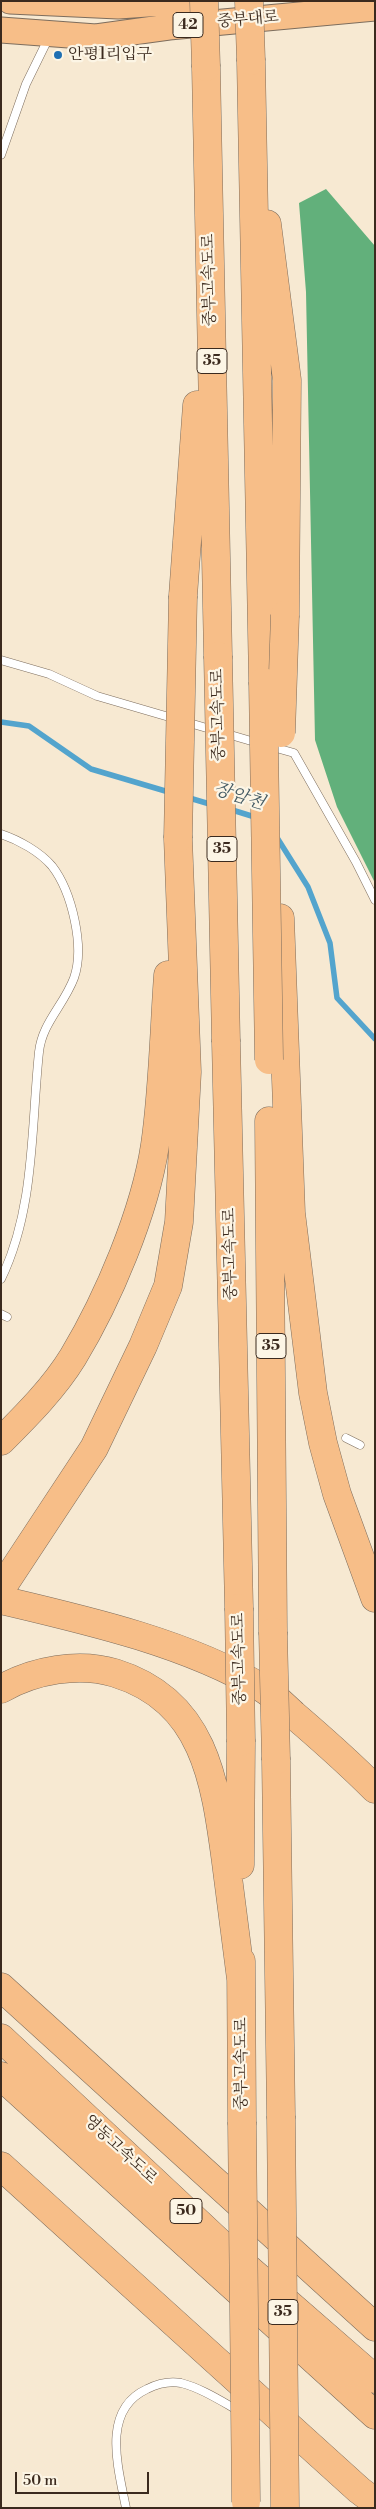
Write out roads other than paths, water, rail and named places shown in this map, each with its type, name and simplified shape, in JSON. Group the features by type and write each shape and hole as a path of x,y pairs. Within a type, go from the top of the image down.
{"highway":[{"name":"중부고속도로","path":"204,1 239,1608 246,2505"},
{"name":"중부고속도로","path":"248,1 251,61 269,1060 273,1632 285,2508"},
{"path":"1,1440 40,1400 73,1358 104,1295 139,1215 155,1146 178,838 184,596 200,374 206,66"},
{"path":"251,126 275,271 287,380 278,869 291,1213 314,1393 323,1442 337,1494 375,1598"},
{"path":"1,1589 22,1560 94,1448 143,1346 168,1286 179,1222 187,1072 178,838"},
{"path":"1,1600 76,1617 174,1648 227,1670 264,1689 338,1752 375,1789"},
{"path":"1,1689 30,1676 60,1669 86,1668 108,1671 130,1678 153,1689 181,1715 193,1731 210,1771 217,1802 241,1979"},
{"path":"1,1970 53,2034"},
{"path":"1,1987 375,2327"},
{"name":"영동고속도로","path":"1,2038 236,2258 375,2379"},
{"name":"영동고속도로","path":"1,2076 375,2415"},
{"path":"1,2166 359,2490 375,2502"},
{"path":"1,2185 88,2270 353,2508"}],"main road":[{"name":"42","path":"10,1 118,6 191,1"},
{"name":"중부대로","path":"1,30 96,37 169,27 375,8"}],"lane":[{"path":"1,155 26,84 50,34"},
{"path":"1,660 49,674 97,696 294,753 356,862 375,900"},
{"path":"1,834 30,848 52,866 74,915 79,948 74,977 62,1002 45,1027 39,1050 32,1152 27,1186 8,1264 1,1279"},
{"path":"346,1438 360,1445"},
{"path":"126,2508 119,2468 117,2420 123,2408 134,2395 158,2384 180,2383 204,2392 258,2422"}],"waterway":[{"name":"장암천","path":"1,722 29,726 91,769 172,793"},
{"name":"장암천","path":"186,797 213,805"},
{"name":"장암천","path":"229,809 258,818"},
{"name":"장암천","path":"276,836 308,887 330,943 337,998 375,1039"}],"place":[{"name":"안평1리입구","path":"58,55"}]}
